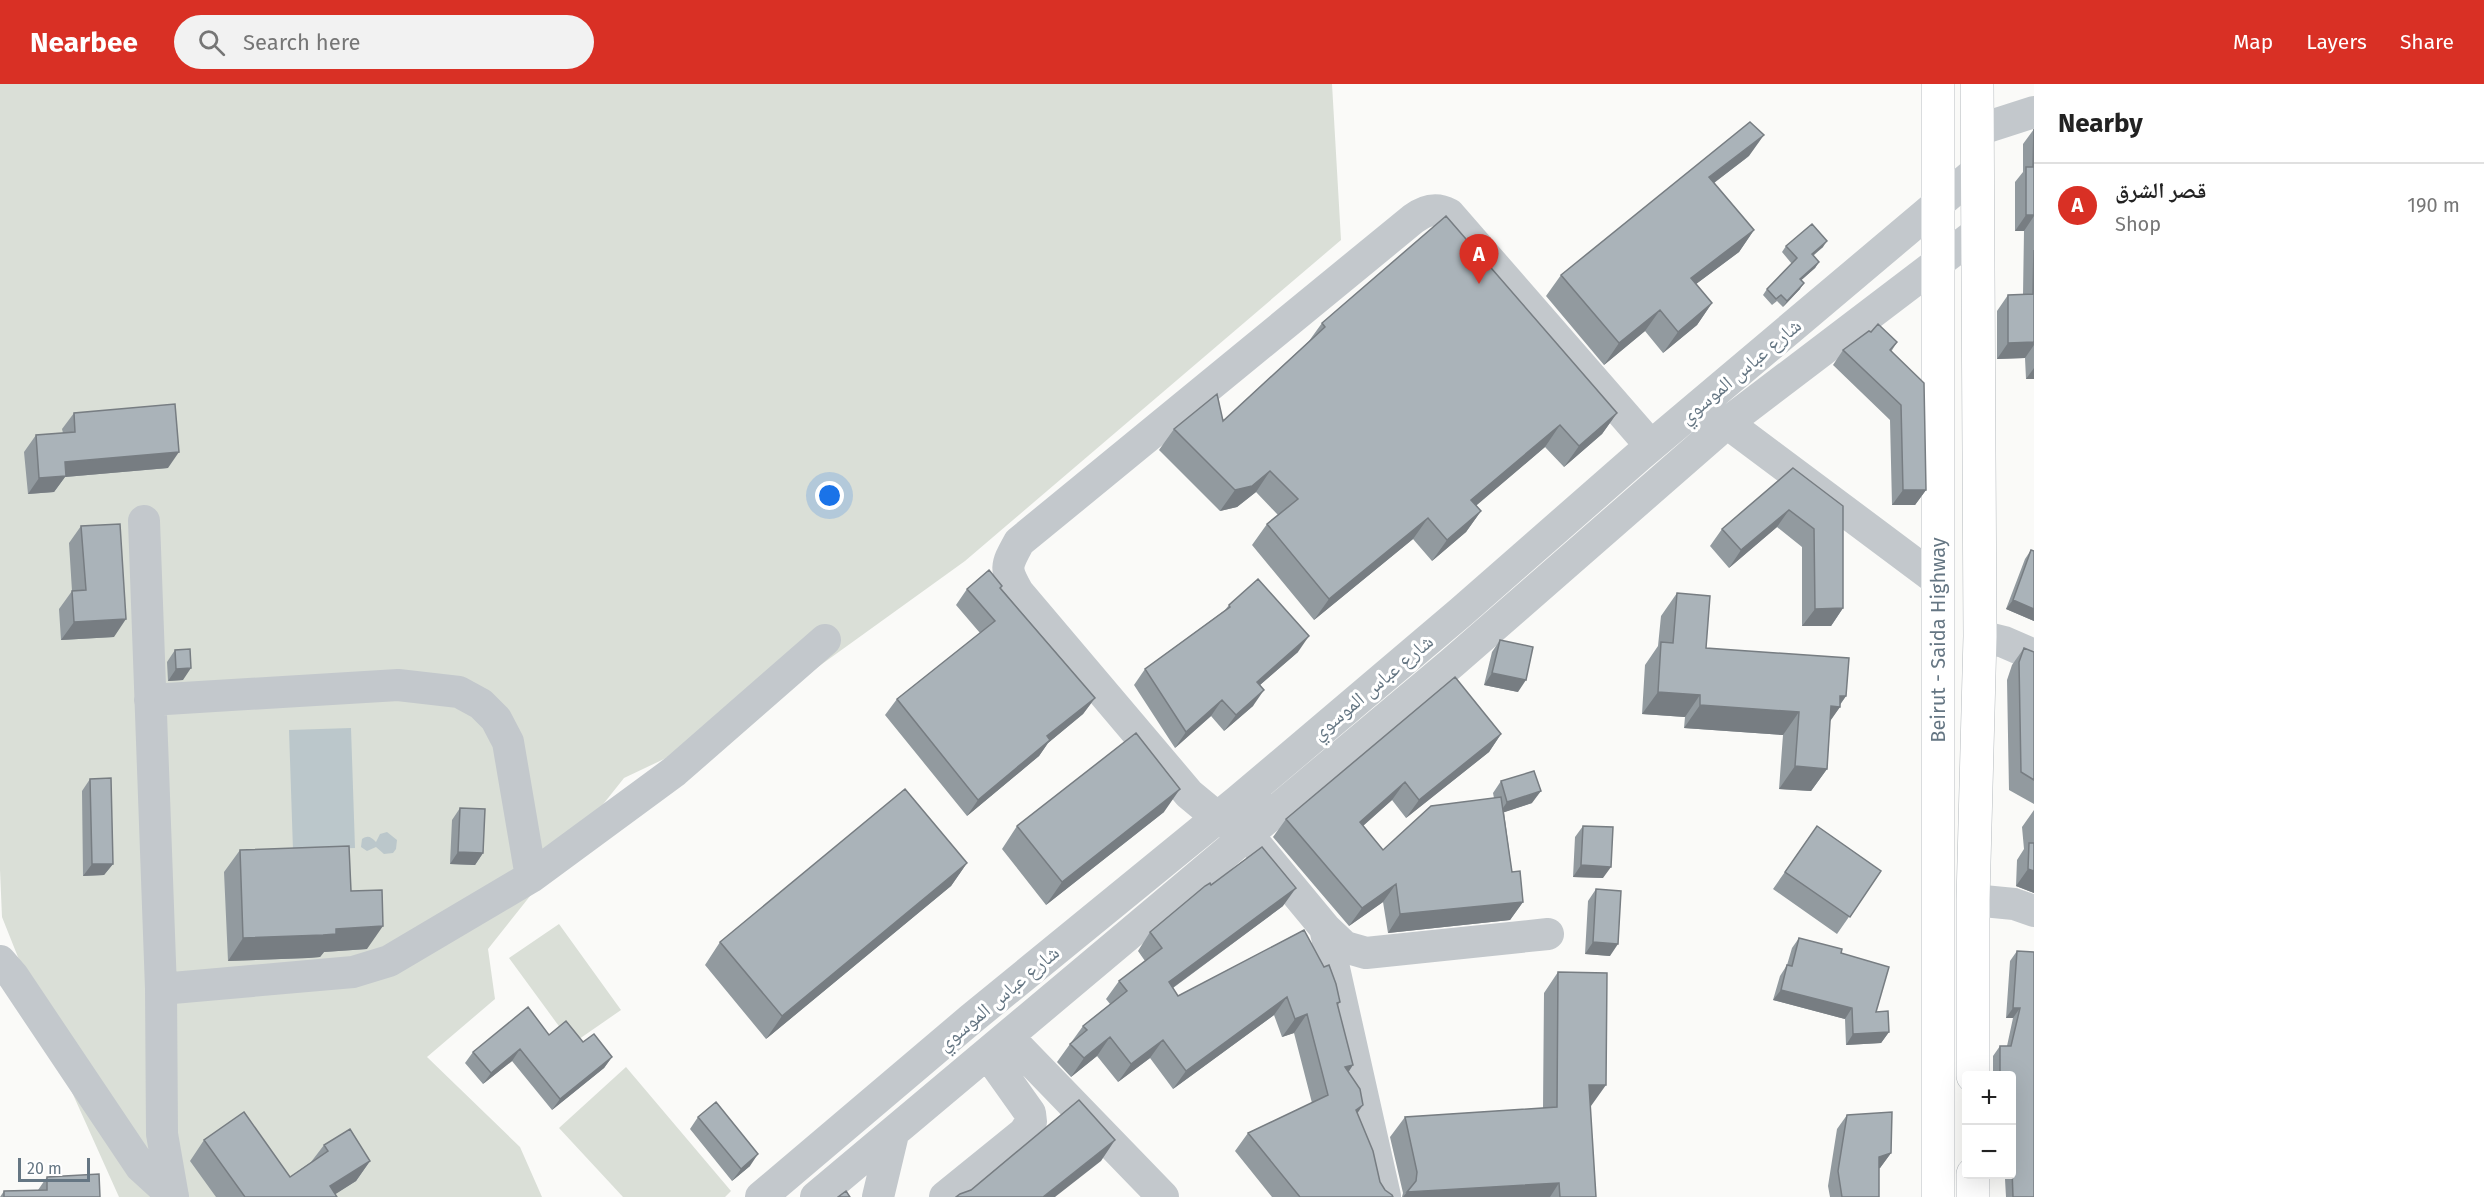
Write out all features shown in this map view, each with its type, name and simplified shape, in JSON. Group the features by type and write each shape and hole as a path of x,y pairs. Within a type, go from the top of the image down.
{"highway":[{"name":"Beirut - Saida Highway","path":"1938,84 1938,1197"},
{"name":"Beirut - Saida Highway","path":"1973,1071 1973,900 1980,636 1977,84"},
{"path":"1973,1179 1973,1197"}],"street":[{"path":"1977,130 2034,112"},
{"name":"شارع عباس الموسوي","path":"761,1197 971,1019 1218,818 1461,612 1651,446 1977,171"},
{"path":"1548,934 1366,953 1345,947 1325,928 1248,835 1218,818 1189,794 1018,592 1008,574 1009,560 1019,542 1413,219 1430,210 1440,209 1449,214 1651,446"},
{"name":"شارع عباس الموسوي","path":"816,1197 1461,655 1727,423 1977,233"},
{"path":"1727,423 1937,580"},
{"path":"144,521 161,989 162,1134 173,1197"},
{"path":"1980,636 2004,642 2034,655"},
{"path":"161,989 353,972 389,961 531,877 675,771 825,640"},
{"path":"150,700 398,685 459,692 481,704 496,719 508,742 531,877"},
{"path":"1973,900 2014,904 2034,911"},
{"path":"1325,928 1385,1196"},
{"path":"0,961 13,976 141,1167 173,1197"},
{"path":"945,1197 1024,1133 1031,1122 1030,1113 998,1045"},
{"path":"998,1045 1163,1197"},
{"path":"878,1197 893,1134"}],"shaded area":[{"path":"0,84 1332,84 1341,240 965,561 740,723 624,778 488,949 495,999 427,1057 520,1147 542,1197 119,1197 71,1090 2,917 0,870"},
{"path":"351,728 355,848 293,850 289,730"},
{"path":"387,832 397,840 393,853 384,854 376,847 367,851 361,847 362,839 369,837 376,842 380,834"},
{"path":"559,924 621,1010 572,1044 509,958"},
{"path":"626,1067 731,1191 725,1197 623,1197 559,1128"}],"building":[{"path":"1750,122 1764,135 1709,177 1754,230 1691,278 1712,303 1678,332 1660,310 1619,343 1561,275"},
{"path":"2034,129 2034,215 2026,215 2026,167 2033,167"},
{"path":"1446,216 1617,413 1579,446 1560,425 1471,500 1481,511 1447,540 1428,518 1329,599 1267,524 1298,499 1270,471 1252,486 1235,490 1174,429 1217,394 1223,421 1325,327 1322,323"},
{"path":"1812,224 1827,241 1812,254 1819,262 1800,279 1804,283 1787,301 1781,295 1776,299 1767,289 1797,258 1786,246"},
{"path":"2034,250 2034,342 2008,343 2008,295 2033,294"},
{"path":"1878,324 1897,342 1890,350 1924,383 1926,490 1903,490 1901,405 1843,350 1869,331 1871,332"},
{"path":"175,404 179,452 65,462 66,476 39,478 36,435 75,432 74,413"},
{"path":"1793,468 1843,506 1843,608 1815,609 1814,529 1789,510 1741,550 1722,529"},
{"path":"120,524 126,619 74,622 72,591 86,590 81,526"},
{"path":"2031,550 2034,551 2034,609 2013,600"},
{"path":"989,570 1002,586 1000,588 1095,698 1047,736 1050,740 978,800 897,699 995,621 967,589"},
{"path":"1258,579 1309,636 1257,682 1264,690 1236,715 1222,700 1186,732 1145,669 1230,607 1229,605"},
{"path":"1677,593 1710,596 1706,648 1849,658 1846,696 1840,696 1840,707 1831,706 1827,769 1795,766 1799,712 1700,705 1700,695 1658,692 1661,642 1673,643"},
{"path":"1500,640 1533,647 1526,680 1492,673"},
{"path":"2024,648 2034,652 2034,780 2021,772 2019,662"},
{"path":"190,649 191,668 176,669 175,650"},
{"path":"1455,677 1501,734 1419,800 1405,782 1360,822 1383,850 1431,806 1501,797 1512,872 1520,871 1523,902 1400,914 1396,884 1362,908 1286,819"},
{"path":"1136,733 1180,789 1062,882 1017,826"},
{"path":"1534,771 1541,791 1507,802 1501,781"},
{"path":"111,778 113,864 92,864 90,779"},
{"path":"905,789 967,863 782,1016 720,942"},
{"path":"460,808 485,809 483,853 458,852"},
{"path":"1583,826 1613,827 1611,867 1581,865"},
{"path":"1817,826 1881,871 1850,917 1785,872"},
{"path":"2029,843 2034,843 2034,871 2028,869"},
{"path":"349,846 351,891 382,890 383,926 336,929 336,934 243,938 240,850"},
{"path":"1262,847 1296,888 1169,982 1178,996 1304,930 1324,967 1329,965 1336,984 1340,1002 1337,1003 1353,1065 1345,1067 1360,1089 1363,1105 1356,1110 1373,1151 1380,1182 1393,1197 1300,1197 1248,1133 1328,1095 1307,1014 1295,1019 1287,997 1186,1071 1163,1040 1131,1064 1110,1037 1084,1058 1070,1044 1087,1030 1083,1026 1127,991 1119,981 1162,948 1150,932 1205,886 1210,883 1211,885"},
{"path":"1596,889 1621,891 1618,944 1593,942"},
{"path":"1799,938 1842,949 1841,953 1889,967 1876,1012 1888,1011 1889,1032 1853,1034 1852,1008 1781,990 1787,965 1792,966"},
{"path":"2017,951 2034,952 2034,1197 2013,1197 2012,1179 2016,1179 2016,1071 2000,1071 2000,1046 2011,1046 2020,1008 2013,1008"},
{"path":"1558,972 1607,973 1606,1085 1589,1085 1596,1197 1560,1197 1559,1183 1407,1192 1416,1181 1417,1172 1405,1117 1557,1107"},
{"path":"528,1007 549,1035 566,1021 583,1042 594,1034 612,1057 560,1099 520,1049 491,1073 473,1052"},
{"path":"1079,1100 1115,1140 1043,1197 956,1197 971,1190"},
{"path":"716,1102 758,1154 741,1169 698,1117"},
{"path":"244,1112 290,1177 328,1151 324,1145 350,1129 370,1161 330,1186 337,1197 245,1197 204,1140"},
{"path":"1892,1112 1891,1153 1879,1157 1879,1197 1842,1197 1838,1171 1847,1115"},
{"path":"99,1174 100,1197 4,1197 4,1191 47,1190 47,1177"},
{"path":"846,1191 850,1197 838,1197"}],"place":[{"name":"قصر الشرق","path":"1479,284"}]}
